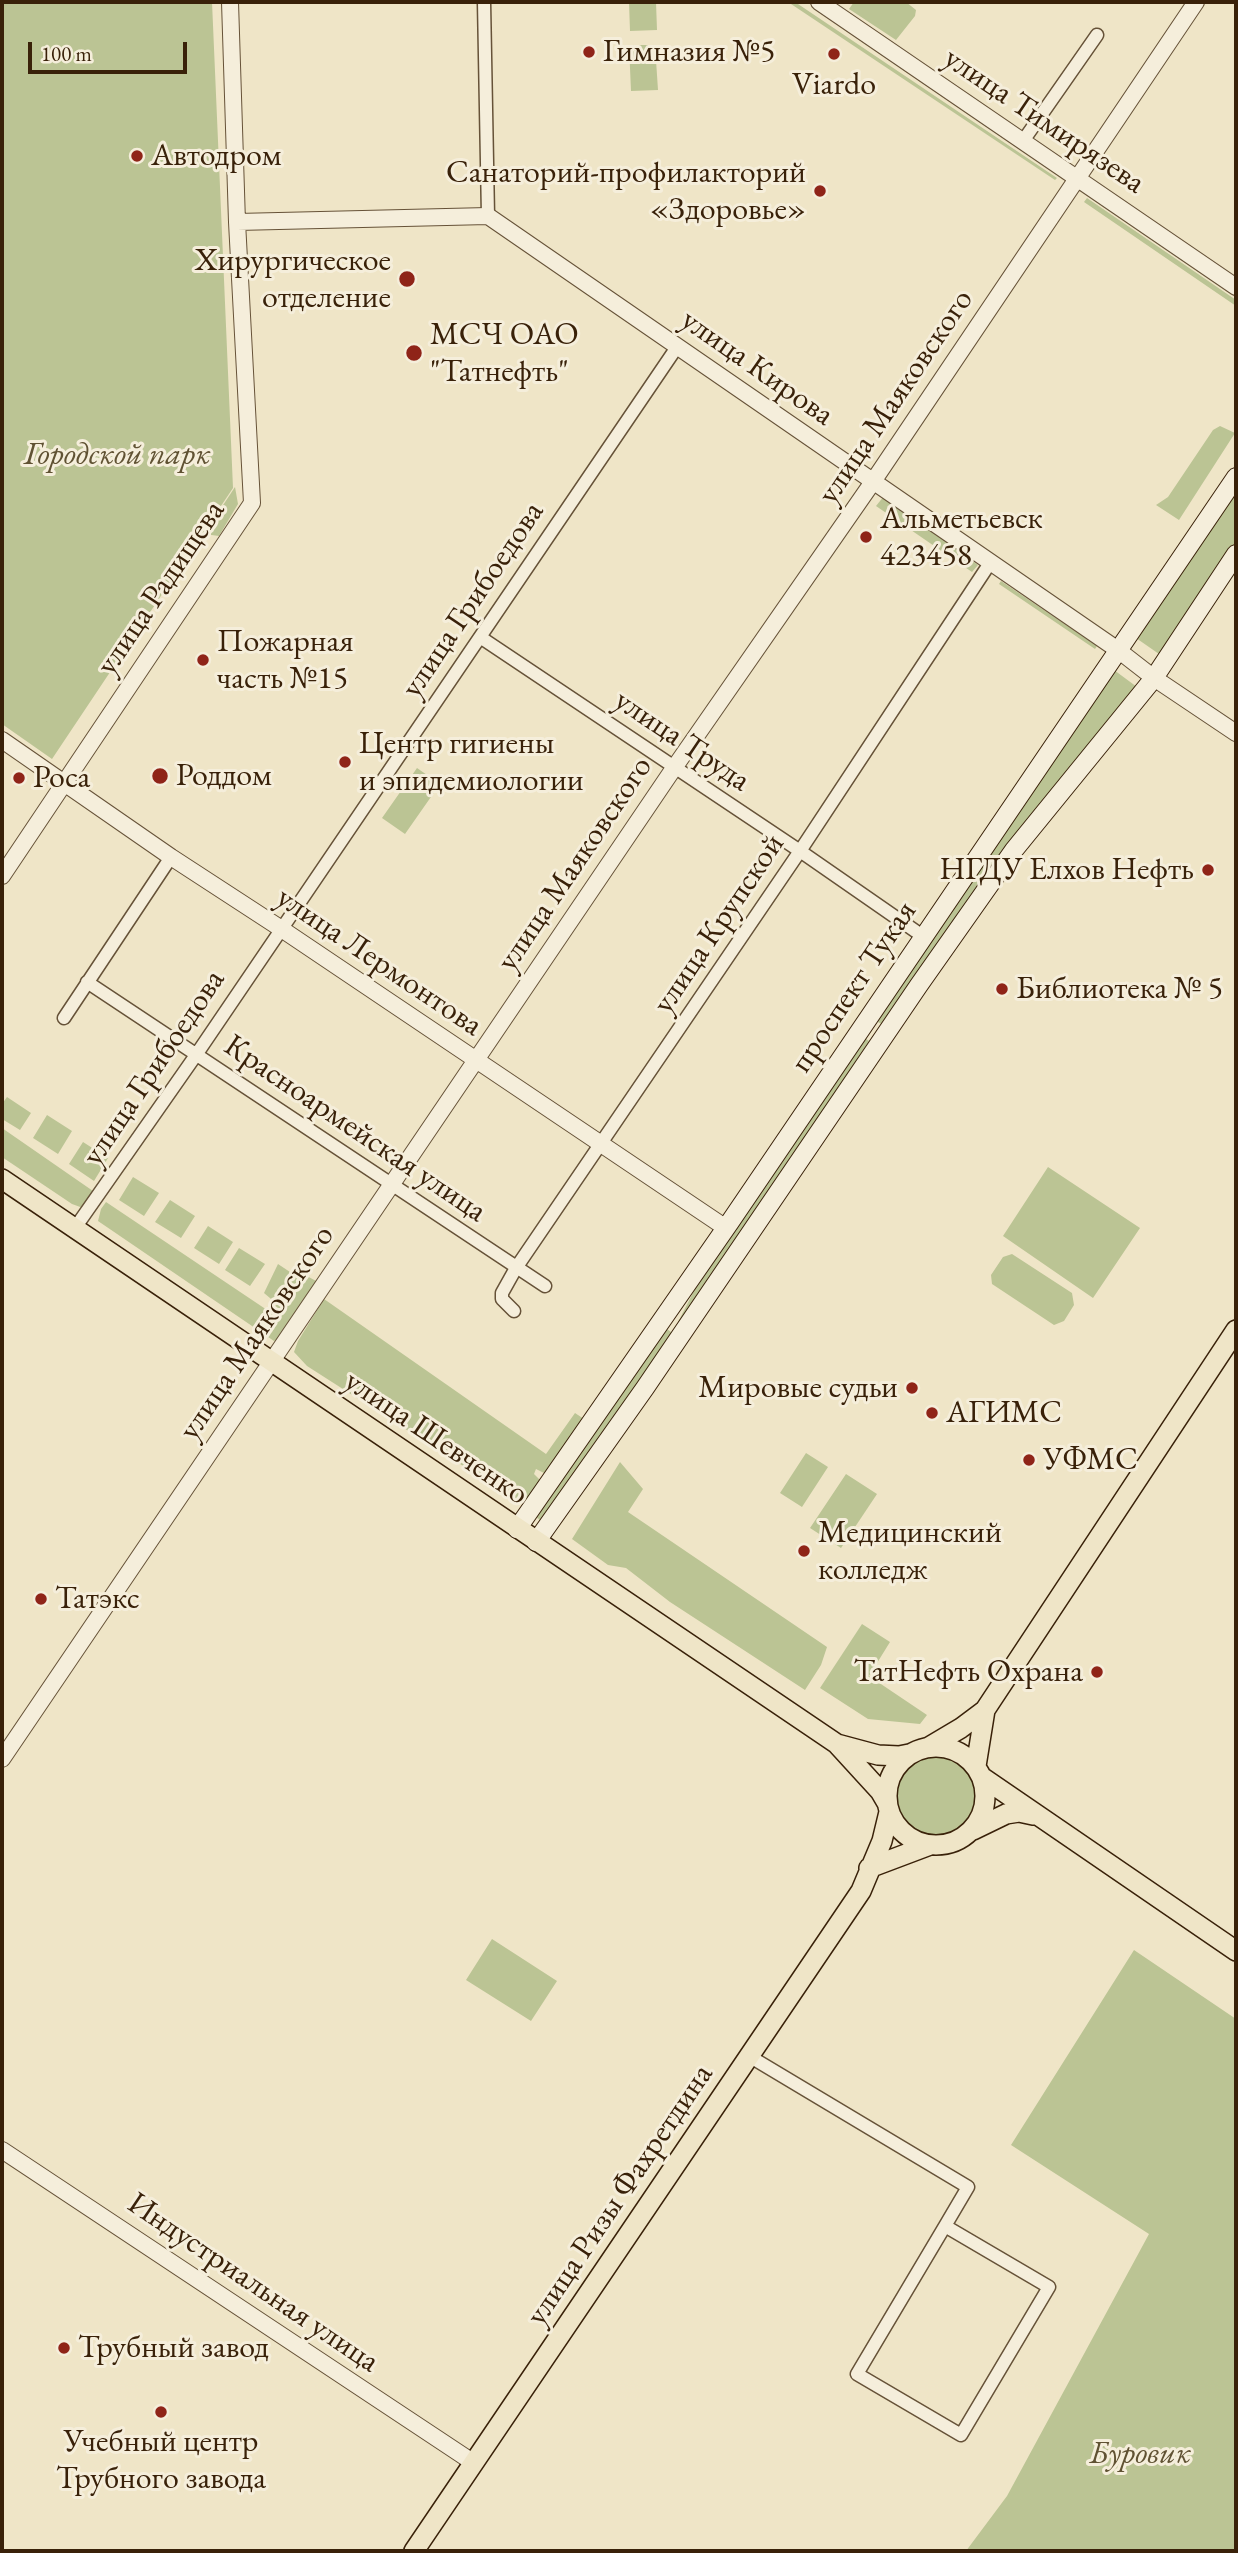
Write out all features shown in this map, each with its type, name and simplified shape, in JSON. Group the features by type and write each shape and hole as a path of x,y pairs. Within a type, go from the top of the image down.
{"main road":[{"name":"проспект Тукая","path":"517,1529 664,1319 1236,477"},
{"name":"проспект Тукая","path":"536,1542 645,1388 1014,850 1154,678 1236,554"},
{"name":"улица Шевченко","path":"2,1179 837,1744"},
{"path":"837,1744 878,1755 909,1754 929,1747 985,1710 1236,1330"},
{"path":"972,1830 984,1811 985,1788 979,1772 985,1710"},
{"path":"837,1744 880,1791 905,1835 930,1845"},
{"path":"929,1747 955,1750 1035,1816 1236,1951"},
{"path":"888,1808 887,1789 891,1775 909,1754"},
{"name":"улица Ризы Фахретдина","path":"414,2551 861,1891 882,1841 888,1808"},
{"path":"869,1868 930,1845 953,1843 972,1830 1006,1814 1019,1812 1035,1816"}],"street":[{"name":"улица Радищева","path":"2,876 252,503 237,222 230,2"},
{"path":"237,222 488,216 484,2"},
{"name":"улица Тимирязева","path":"819,2 1236,287"},
{"name":"улица Маяковского","path":"2,1759 674,768 873,482 1196,2"},
{"path":"1023,141 1097,35"},
{"name":"улица Кирова","path":"488,216 1236,733"},
{"name":"улица Грибоедова","path":"75,1228 196,1055 677,347"},
{"name":"улица Крупской","path":"514,1311 502,1299 502,1293 516,1268 800,851 990,563"},
{"name":"улица Труда","path":"481,636 924,937"},
{"name":"улица Лермонтова","path":"2,740 170,857 726,1228"},
{"path":"64,1018 170,857"},
{"name":"Красноармейская улица","path":"87,982 545,1286"},
{"path":"861,1030 880,1043"},
{"path":"664,1319 683,1331"},
{"path":"749,2056 968,2187 857,2374 961,2435 1049,2287 945,2226"},
{"name":"Индустриальная улица","path":"2,2150 474,2463"}],"green space":[{"name":"Городской парк","path":"2,2 212,2 233,488 52,759 2,724"},
{"path":"629,2 656,2 657,30 630,31"},
{"path":"788,2 795,2 1057,178 1055,180"},
{"path":"854,2 906,2 916,10 915,16 896,40 849,9"},
{"path":"629,45 655,45 658,90 631,91"},
{"path":"1087,198 1236,300 1236,306 1084,202"},
{"path":"1220,426 1235,433 1179,520 1156,505 1168,497 1213,430"},
{"path":"235,487 238,504 219,536 204,534"},
{"path":"1236,491 1236,541 1159,654 1136,638"},
{"path":"884,496 978,565 972,572 876,506"},
{"path":"1001,581 1097,646 1095,649 999,584"},
{"path":"1114,670 1137,687 883,1025 873,1019"},
{"path":"417,768 440,784 405,834 382,818"},
{"path":"861,1035 869,1041 682,1325 678,1322 716,1248"},
{"path":"7,1097 31,1113 20,1130 2,1119 2,1104"},
{"path":"47,1115 72,1131 58,1154 33,1138"},
{"path":"2,1128 93,1191 90,1202 83,1208 72,1204 2,1157"},
{"path":"83,1142 108,1158 94,1181 69,1164"},
{"path":"1048,1167 1140,1228 1093,1298 1003,1236"},
{"path":"133,1177 159,1193 144,1216 119,1200"},
{"path":"170,1200 195,1216 181,1238 155,1222"},
{"path":"106,1202 270,1312 277,1304 264,1293 278,1264 296,1276 305,1275 318,1282 280,1338 274,1341 98,1221"},
{"path":"208,1226 233,1242 219,1264 194,1248"},
{"path":"239,1248 265,1264 250,1286 225,1270"},
{"path":"1012,1254 1072,1293 1074,1305 1064,1321 1054,1325 992,1284 991,1275 1003,1257"},
{"path":"324,1299 546,1454 575,1413 584,1419 546,1474 536,1469 534,1474 542,1482 531,1498 521,1503 307,1366 294,1352"},
{"path":"667,1329 675,1335 540,1520 536,1517 537,1512"},
{"path":"806,1453 828,1467 802,1507 780,1493"},
{"path":"620,1462 643,1489 628,1512 827,1647 821,1665 805,1690 670,1602 626,1568 608,1565 572,1539"},
{"path":"846,1474 877,1494 841,1548 810,1528"},
{"path":"862,1624 890,1642 869,1676 927,1715 920,1724 868,1719 820,1688"},
{"path":"936,1752 960,1759 972,1771 979,1795 972,1819 960,1831 936,1838 912,1831 900,1819 893,1795 900,1771 912,1759"},
{"path":"492,1939 557,1981 531,2021 466,1980"},
{"name":"Буровик","path":"1134,1950 1236,2019 1236,2551 966,2551 1007,2496 1149,2234 1011,2145"}],"place":[{"name":"Гимназия №5","path":"589,52"},
{"name":"Viardo","path":"834,54"},
{"name":"Автодром","path":"137,156"},
{"name":"Санаторий-профилакторий «Здоровье»","path":"820,191"},
{"name":"Хирургическое отделение","path":"407,279"},
{"name":"МСЧ ОАО \"Татнефть\"","path":"414,353"},
{"name":"Альметьевск 423458","path":"866,537"},
{"name":"Пожарная часть №15","path":"203,660"},
{"name":"Центр гигиены и эпидемиологии","path":"345,762"},
{"name":"Роддом","path":"160,776"},
{"name":"Роса","path":"19,778"},
{"name":"НГДУ Елхов Нефть","path":"1208,870"},
{"name":"Библиотека № 5","path":"1002,989"},
{"name":"Мировые судьи","path":"912,1388"},
{"name":"АГИМС","path":"932,1413"},
{"name":"УФМС","path":"1029,1460"},
{"name":"Медицинский колледж","path":"804,1551"},
{"name":"Татэкс","path":"41,1599"},
{"name":"ТатНефть Охрана","path":"1097,1672"},
{"name":"Трубный завод","path":"64,2348"},
{"name":"Учебный центр Трубного завода","path":"161,2412"}]}
